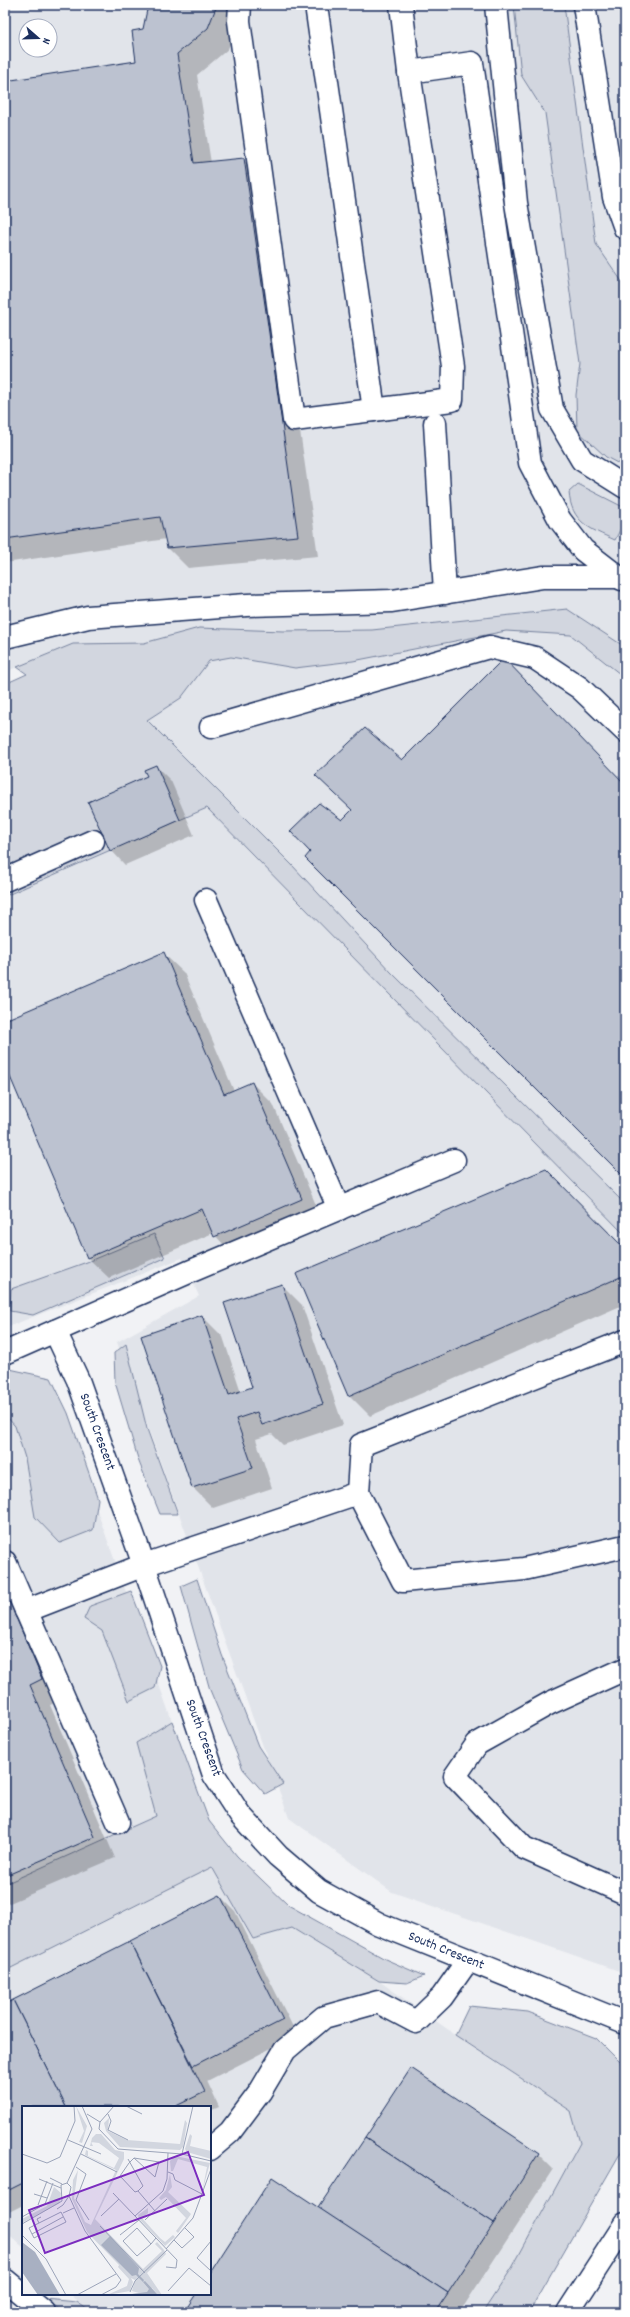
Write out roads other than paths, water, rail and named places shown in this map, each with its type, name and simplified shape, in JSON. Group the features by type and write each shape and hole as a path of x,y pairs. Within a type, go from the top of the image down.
{"street":[{"path":"240,5 239,20 294,420 452,400 453,366 409,72 401,5"},
{"path":"316,5 374,410"},
{"path":"496,5 516,203 552,409 582,460 625,487"},
{"path":"584,5 618,176 614,197 625,228"},
{"path":"409,72 472,64 530,463 560,520 583,550 621,579"},
{"path":"435,423 445,593"},
{"path":"5,637 88,617 247,605 392,601 543,577 621,579"},
{"path":"211,727 489,647 535,658 580,688 625,730"},
{"path":"5,880 93,841"},
{"path":"206,900 339,1209"},
{"path":"5,1353 189,1272 454,1160"},
{"name":"South Crescent","path":"55,1331 78,1380 144,1565 214,1775 240,1815 278,1856 319,1891 379,1924 625,2023"},
{"path":"625,1341 361,1445 358,1493 403,1581 524,1569 625,1546"},
{"path":"26,1611 144,1565 358,1493"},
{"path":"5,1562 118,1822"},
{"path":"625,1669 550,1703 477,1744 455,1776 524,1848 625,1893"},
{"path":"211,2148 230,2132 260,2092 285,2050 324,2017 378,2002 416,2022 442,1997 468,1960"},
{"path":"568,2312 625,2224"},
{"path":"5,2280 22,2292"},
{"path":"26,2295 44,2312"}]}
